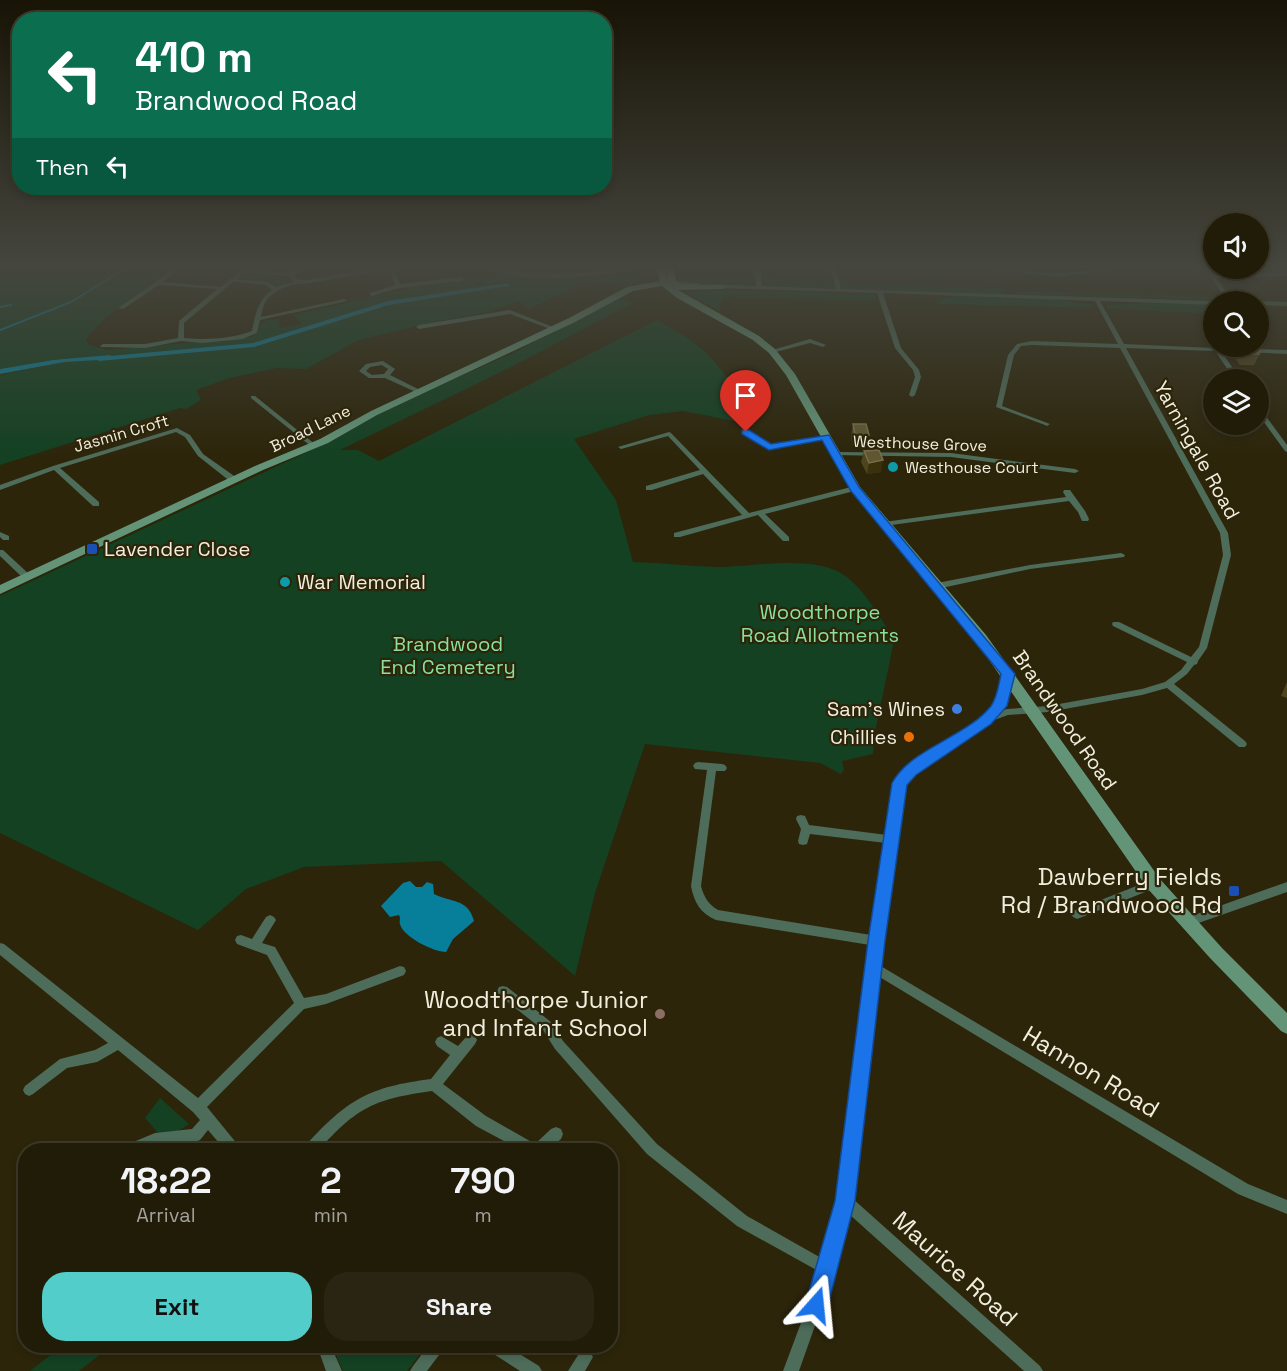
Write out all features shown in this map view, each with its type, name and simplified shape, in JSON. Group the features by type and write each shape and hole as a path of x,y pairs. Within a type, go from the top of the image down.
{"street":[{"path":"181,330 181,339"},
{"path":"103,346 145,346 181,339 197,342 247,336 255,330"},
{"name":"Broad Lane","path":"0,590 234,480 314,446 374,413 553,330"},
{"name":"Brandwood Road","path":"742,330 772,351 790,374 855,488 1008,674 1030,710 1154,884 1187,922 1287,1025"},
{"path":"892,330 898,348 916,370 918,377 912,395"},
{"name":"Yarningale Road","path":"986,720 1007,712 1048,710 1142,693 1168,684 1194,662 1203,648 1227,547 1220,526 1112,330"},
{"path":"772,351 810,340 823,345"},
{"path":"1047,424 999,407 1011,355 1019,345 1032,343 1203,348"},
{"path":"1269,351 1287,352"},
{"path":"386,376 420,392"},
{"path":"253,397 314,446"},
{"path":"1269,425 1287,450"},
{"name":"Jasmin Croft","path":"0,488 55,467 177,430 188,436 200,455 234,480"},
{"path":"745,432 771,450 826,437"},
{"path":"621,447 669,434 702,472 747,516"},
{"name":"Westhouse Grove","path":"835,454 951,455 1075,471"},
{"path":"55,467 96,503"},
{"path":"650,488 702,472"},
{"path":"677,535 855,488"},
{"path":"884,524 1068,495 1082,508 1085,519"},
{"path":"760,513 786,539"},
{"path":"0,552 27,577"},
{"path":"937,586 1030,567 1121,555"},
{"path":"1116,624 1194,662"},
{"path":"791,1371 828,1269 845,1201 876,941 900,783 910,771 986,720 1000,706 1008,674"},
{"path":"1168,684 1242,744"},
{"path":"698,766 717,767 696,886 699,899 706,910 716,915 876,941"},
{"path":"801,819 806,829 803,841"},
{"path":"806,829 892,840"},
{"path":"1077,914 1154,884"},
{"path":"1187,922 1287,886"},
{"path":"255,944 270,920"},
{"path":"241,940 271,951 301,1004"},
{"path":"0,948 198,1107 227,1143"},
{"name":"Hannon Road","path":"874,968 1243,1189 1287,1207"},
{"path":"198,1107 301,1004 326,999 400,971"},
{"path":"503,991 547,1026 559,1045 652,1149 742,1221 828,1269"},
{"path":"317,1143 339,1118 363,1101 402,1089 434,1085 471,1040"},
{"path":"441,1042 459,1054"},
{"path":"29,1090 64,1064 97,1056 119,1043"},
{"path":"434,1085 481,1121 520,1143"},
{"path":"148,1143 195,1135 208,1121"},
{"path":"545,1143 556,1134"},
{"name":"Maurice Road","path":"845,1201 1035,1371"},
{"path":"327,1353 334,1371"},
{"path":"418,1371 431,1353"},
{"path":"505,1353 534,1371"},
{"path":"576,1371 585,1356"}],"green space":[{"path":"0,330 93,330 86,339 89,345 108,350 251,337 257,334 258,330 401,330 358,340 306,369 277,368 229,378 196,390 201,400 186,409 180,408 0,465 0,375 65,362 114,358 53,360 0,369"},
{"name":"Brandwood End Cemetery","path":"557,330 582,330 340,450 358,450 379,461 637,330 674,330 692,341 715,362 730,382 755,425 683,411 649,415 574,439 616,500 633,562 717,567 782,563 816,565 844,575 866,596 894,641 874,737 873,754 842,761 844,770 841,774 820,763 645,744 595,893 575,976 441,861 304,867 246,889 198,930 0,833 0,596 333,440 380,412 513,353"},
{"path":"160,1098 189,1124 178,1131 159,1134 145,1118"},
{"path":"53,1353 102,1353 79,1371 30,1371"},
{"path":"335,1353 421,1353 407,1371 343,1371"}],"water":[{"path":"110,355 115,359 65,362 0,374 0,369 53,360"},
{"path":"410,881 416,887 422,887 427,882 433,884 434,894 468,908 474,921 453,939 446,952 427,947 413,939 402,929 399,915 390,917 381,906 403,883"}],"building":[{"path":"853,424 866,424 869,435 855,435"},
{"path":"879,450 883,460 869,463 864,451"}],"waterway":[{"path":"99,359 254,345 302,330"}],"place":[{"name":"Westhouse Court","path":"893,467"},
{"name":"Lavender Close","path":"92,549"},
{"name":"War Memorial","path":"285,582"},
{"name":"Sam's Wines","path":"957,709"},
{"name":"Chillies","path":"909,737"},
{"name":"Dawberry Fields Rd / Brandwood Rd","path":"1234,891"},
{"name":"Woodthorpe Junior and Infant School","path":"660,1014"}],"route":[{"path":"746,432 769,447 804,439 826,437 855,488 981,638 1008,674 1000,706 986,720 910,771 900,783 876,941 845,1201 828,1269 816,1305"}],"park label":[{"name":"Woodthorpe Road Allotments","path":"820,624"}]}
